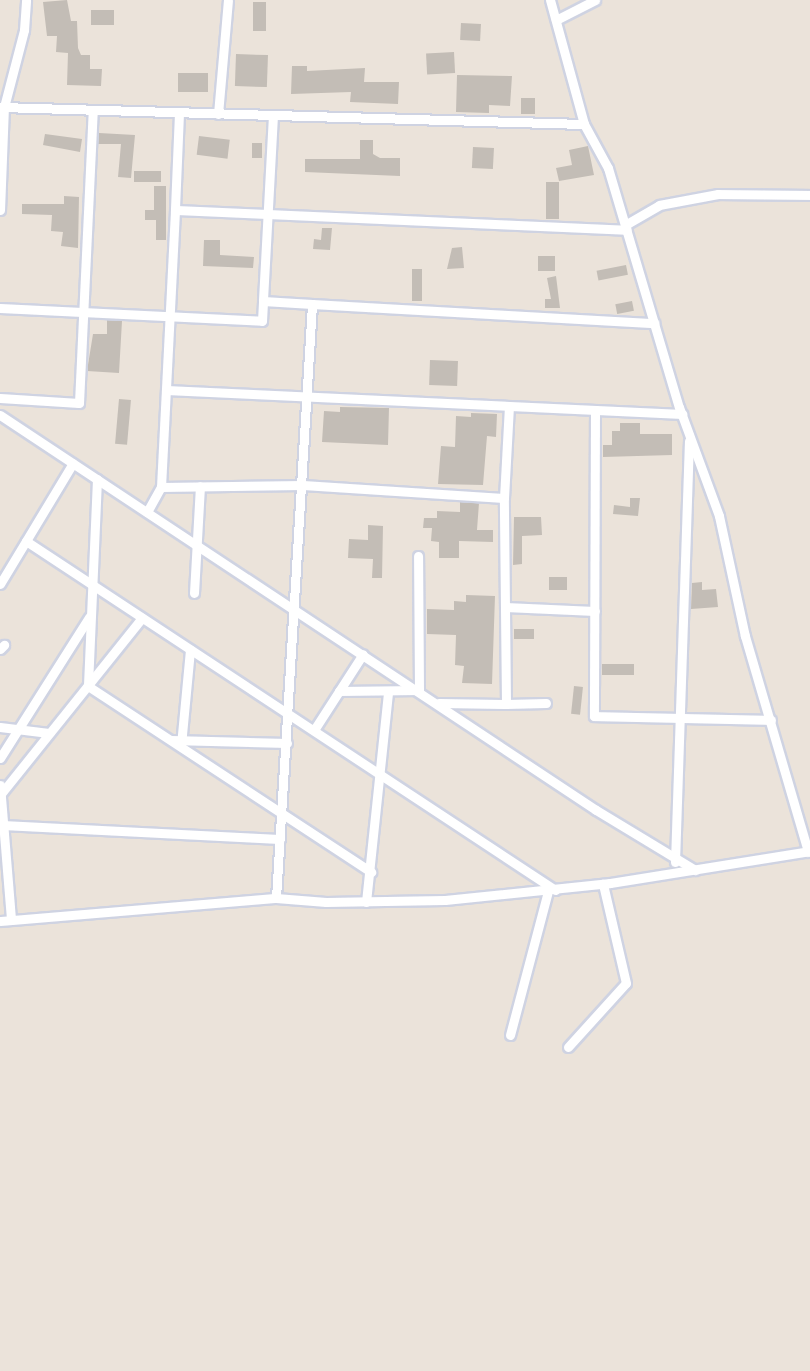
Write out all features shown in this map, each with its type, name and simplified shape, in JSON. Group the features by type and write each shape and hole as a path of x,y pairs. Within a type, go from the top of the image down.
{"street":[{"path":"0,210 2,107 24,30 26,0"},
{"path":"218,114 228,0"},
{"path":"0,921 276,898 366,902 551,890 809,852 745,636 719,516 682,414 608,168 584,124 550,0"},
{"path":"556,20 595,0"},
{"path":"2,107 584,124"},
{"path":"0,398 79,404 93,110"},
{"path":"147,512 161,487 179,112"},
{"path":"0,308 170,314 262,321 273,115"},
{"path":"175,210 626,227 659,205 718,194 810,195"},
{"path":"263,301 654,323"},
{"path":"276,898 297,610 312,304"},
{"path":"166,390 682,414"},
{"path":"506,704 504,498 509,406"},
{"path":"595,410 594,716 771,720"},
{"path":"0,415 696,870"},
{"path":"674,873 682,718 689,434"},
{"path":"0,584 73,463"},
{"path":"88,686 96,479"},
{"path":"161,487 303,485 504,498"},
{"path":"194,593 200,486"},
{"path":"26,541 314,730 551,890"},
{"path":"418,556 419,690"},
{"path":"505,607 595,611"},
{"path":"0,758 90,615"},
{"path":"11,920 0,791 142,618"},
{"path":"181,744 190,649"},
{"path":"314,730 363,654"},
{"path":"88,686 171,740 181,744 371,872"},
{"path":"339,691 419,690"},
{"path":"366,902 371,872 388,691"},
{"path":"438,703 546,703"},
{"path":"0,727 49,733"},
{"path":"181,744 287,743"},
{"path":"2,825 280,839"},
{"path":"568,1047 626,983 603,884"},
{"path":"510,1035 551,890"}],"building":[{"path":"67,0 71,21 77,21 78,48 81,55 90,55 90,69 102,69 101,86 67,85 68,53 56,52 57,36 47,36 43,2"},
{"path":"253,2 266,2 266,31 253,31"},
{"path":"91,10 114,10 114,25 91,25"},
{"path":"461,23 481,24 480,41 460,40"},
{"path":"454,52 455,73 427,74 426,53"},
{"path":"236,54 268,55 267,87 235,86"},
{"path":"292,66 307,66 307,71 365,68 364,82 399,82 398,104 350,102 351,92 291,94"},
{"path":"178,73 208,73 208,92 178,92"},
{"path":"457,75 512,76 510,106 489,105 489,113 456,112"},
{"path":"521,98 535,98 535,114 521,114"},
{"path":"99,133 135,135 131,178 118,177 121,144 98,144"},
{"path":"45,134 82,139 80,152 43,145"},
{"path":"199,136 230,140 227,159 197,155"},
{"path":"360,140 373,140 373,154 380,158 400,158 400,176 305,172 305,159 360,159"},
{"path":"252,143 262,143 262,158 252,158"},
{"path":"588,146 594,175 559,181 556,168 572,165 569,150"},
{"path":"473,147 494,148 493,169 472,168"},
{"path":"134,171 161,171 161,182 134,182"},
{"path":"546,182 559,182 559,219 546,219"},
{"path":"154,186 166,186 166,240 156,240 156,220 145,220 145,210 154,210"},
{"path":"64,196 79,197 78,248 61,246 63,232 51,231 52,215 22,214 22,204 64,204"},
{"path":"322,228 332,228 330,250 313,249 314,239 321,240"},
{"path":"204,240 220,240 220,255 254,257 253,268 203,266"},
{"path":"462,247 464,268 447,269 452,248"},
{"path":"538,256 555,256 555,271 538,271"},
{"path":"626,265 628,275 598,281 597,271"},
{"path":"412,269 422,269 422,301 412,301"},
{"path":"556,276 560,308 545,308 545,299 551,299 547,278"},
{"path":"632,301 634,311 617,314 615,304"},
{"path":"107,320 122,321 119,373 87,371 93,334 107,334"},
{"path":"430,360 458,361 457,386 429,385"},
{"path":"119,399 131,400 127,445 115,444"},
{"path":"340,407 389,408 388,445 322,442 324,411 340,412"},
{"path":"471,413 497,414 496,437 487,436 483,485 438,484 441,446 455,447 456,416 471,417"},
{"path":"620,423 640,423 640,434 672,434 672,455 603,457 603,445 612,445 612,431 620,431"},
{"path":"630,498 640,498 638,516 613,514 614,505 630,507"},
{"path":"460,502 479,503 477,530 493,530 493,542 459,541 459,558 439,558 439,542 431,541 432,528 423,528 424,518 437,518 437,511 460,512"},
{"path":"514,517 541,517 542,535 522,536 522,564 513,565"},
{"path":"368,525 383,526 382,578 372,578 373,559 348,558 349,539 368,540"},
{"path":"549,577 567,577 567,590 549,590"},
{"path":"702,582 702,590 716,589 718,607 691,609 692,583"},
{"path":"466,595 495,596 492,684 462,683 464,666 455,665 456,635 427,634 427,609 454,610 454,601 466,602"},
{"path":"514,629 534,629 534,639 514,639"},
{"path":"602,664 634,664 634,675 602,675"},
{"path":"574,686 583,687 580,715 571,714"}]}
